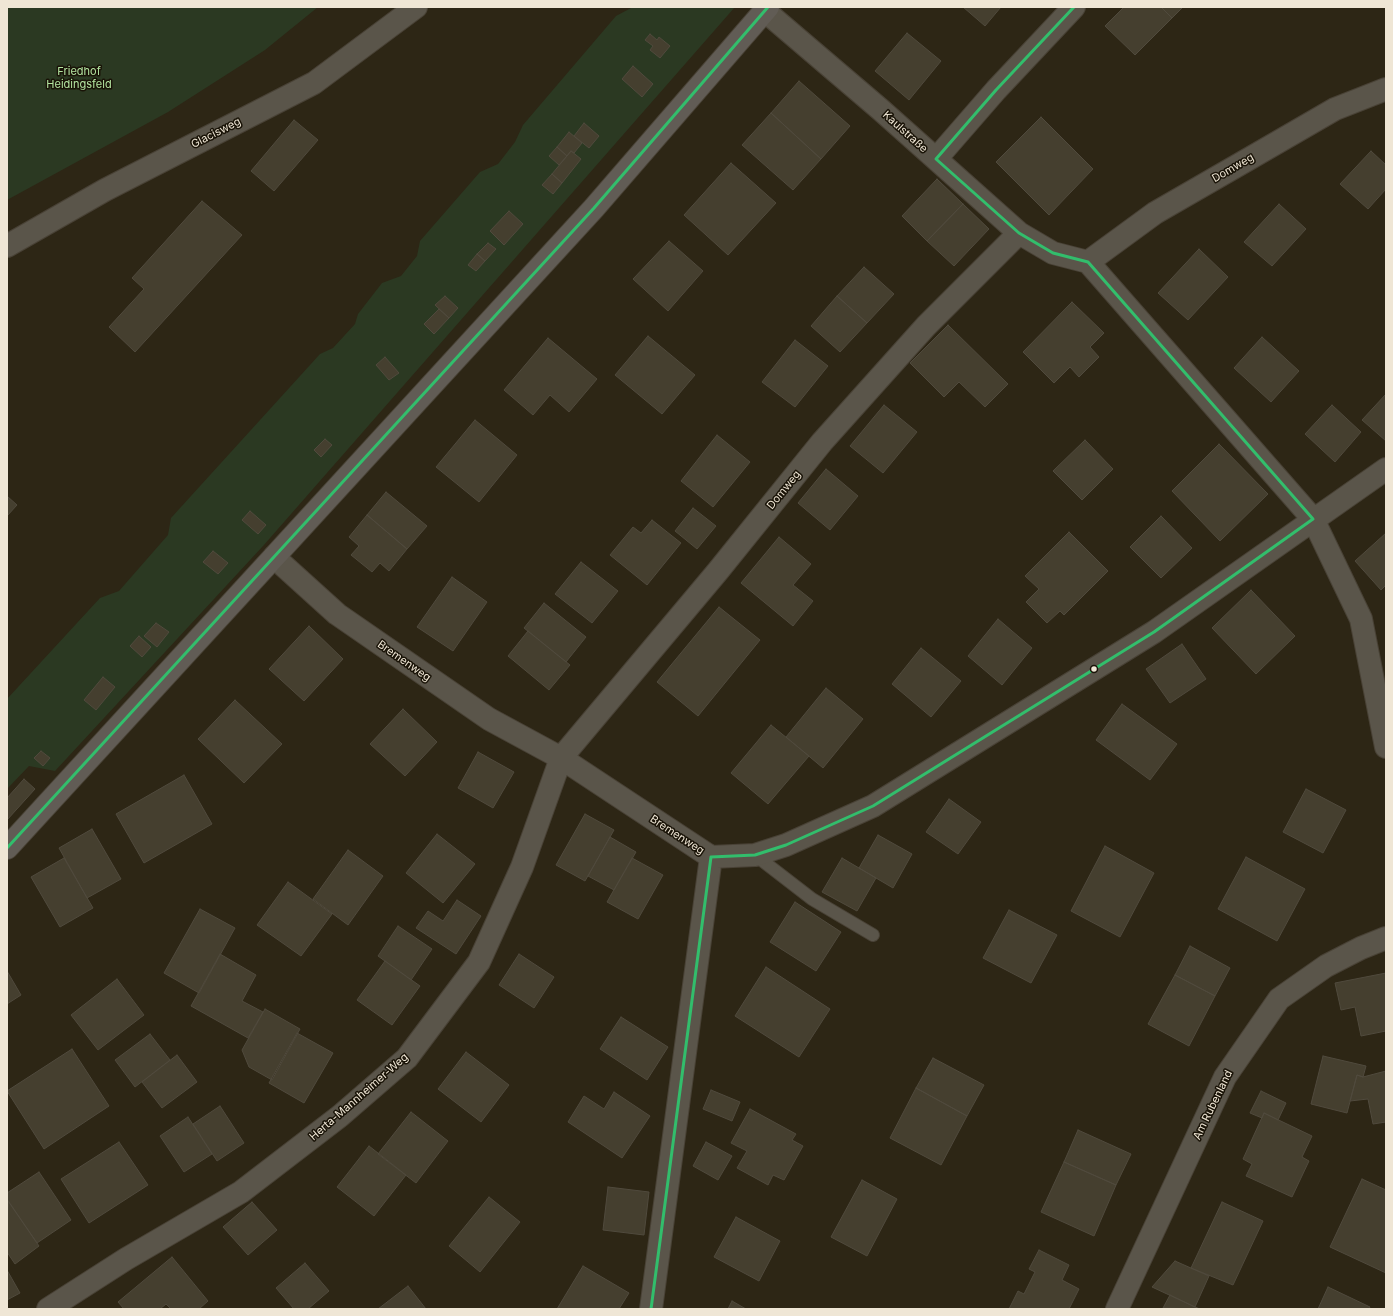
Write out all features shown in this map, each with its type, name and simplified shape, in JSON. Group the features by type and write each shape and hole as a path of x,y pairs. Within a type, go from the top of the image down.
{"street":[{"name":"Glacisweg","path":"7,246 105,190 314,83 416,7"},
{"path":"936,159 996,90 1074,7"},
{"path":"7,848 594,208 767,9"},
{"name":"Kaulstraße","path":"767,9 1019,233 1053,253 1088,262"},
{"name":"Domweg","path":"1088,262 1155,213 1335,109 1386,88"},
{"name":"Domweg","path":"561,758 718,571 822,442 926,326 1019,233"},
{"path":"1088,262 1313,519 1361,619 1386,746"},
{"name":"Bremenweg","path":"274,558 337,614 489,719 561,758 711,857 755,855 786,845 873,806 1154,632 1386,469"},
{"name":"Herta-Mannheimer-Weg","path":"48,1309 126,1259 241,1192 340,1116 407,1058 479,962 522,867 561,758"},
{"path":"650,1309 711,857"},
{"name":"Am Rubenland","path":"1117,1309 1225,1077 1279,999 1326,966 1361,948 1386,938"}],"lane":[{"path":"755,855 812,899 873,935"}],"green space":[{"name":"Friedhof Heidingsfeld","path":"7,7 318,7 265,50 168,112 7,200"},
{"path":"633,7 735,7 263,546 55,771 29,766 7,789 7,699 100,598 119,591 168,535 171,518 320,354 333,348 355,324 358,314 382,283 401,276 417,256 420,241 480,172 498,164 515,142 523,125 616,16"}],"building":[{"path":"963,7 1001,7 985,26"},
{"path":"1124,7 1161,7 1172,18 1135,55 1105,26"},
{"path":"1161,7 1183,7 1172,18"},
{"path":"907,33 941,61 909,100 875,71"},
{"path":"650,34 657,40 659,37 670,46 660,58 650,50 653,46 645,40"},
{"path":"633,66 653,84 642,97 622,79"},
{"path":"799,81 850,126 821,159 771,113"},
{"path":"771,113 821,159 793,190 742,145"},
{"path":"1041,117 1093,169 1049,215 996,162"},
{"path":"294,120 318,140 274,191 251,171"},
{"path":"584,123 599,136 589,148 574,136"},
{"path":"569,132 582,143 574,153 571,151 567,156 557,147"},
{"path":"557,147 567,156 559,165 549,156"},
{"path":"571,151 581,159 562,183 552,174"},
{"path":"1371,151 1386,165 1386,189 1368,209 1340,184"},
{"path":"731,163 776,203 728,255 684,215"},
{"path":"552,174 562,183 553,194 542,185"},
{"path":"937,179 963,204 927,241 902,216"},
{"path":"202,201 242,235 135,352 109,327 144,289 132,278"},
{"path":"963,204 989,229 954,266 927,241"},
{"path":"1279,204 1306,229 1272,266 1244,242"},
{"path":"509,211 523,224 504,245 490,231"},
{"path":"669,241 703,271 668,311 633,279"},
{"path":"488,243 496,249 485,261 477,254"},
{"path":"1199,249 1228,277 1188,320 1158,293"},
{"path":"477,254 485,261 476,271 468,265"},
{"path":"864,267 894,294 867,323 837,296"},
{"path":"445,296 458,308 449,318 435,305"},
{"path":"837,296 867,323 840,352 811,326"},
{"path":"1072,302 1104,333 1090,347 1099,357 1079,377 1070,367 1054,383 1023,352"},
{"path":"439,309 449,318 434,334 424,324"},
{"path":"948,325 1008,384 985,407 959,382 944,397 910,363"},
{"path":"648,336 695,375 662,414 615,375"},
{"path":"1262,337 1299,371 1271,402 1234,368"},
{"path":"548,338 597,379 569,412 550,395 533,415 504,390"},
{"path":"795,340 828,366 795,407 762,382"},
{"path":"385,357 399,373 389,380 376,365"},
{"path":"1386,394 1386,441 1362,420"},
{"path":"884,405 917,432 883,473 850,446"},
{"path":"1332,405 1361,432 1335,462 1305,434"},
{"path":"475,420 517,455 479,502 436,467"},
{"path":"717,435 750,462 713,507 681,481"},
{"path":"325,439 332,445 321,457 314,450"},
{"path":"1085,440 1113,469 1082,500 1053,471"},
{"path":"1219,444 1268,494 1220,541 1172,491"},
{"path":"826,469 858,496 830,530 798,503"},
{"path":"386,492 427,526 407,549 367,515"},
{"path":"7,496 17,505 7,516"},
{"path":"693,508 716,526 697,549 675,531"},
{"path":"250,511 266,525 258,534 242,520"},
{"path":"367,515 407,549 389,571 380,563 372,572 351,555 359,546 349,537"},
{"path":"1161,516 1192,548 1161,578 1130,547"},
{"path":"652,520 681,543 647,585 610,555 633,527 641,533"},
{"path":"1069,532 1108,571 1064,615 1060,611 1047,623 1026,602 1039,589 1025,576"},
{"path":"1386,533 1386,585 1381,590 1355,561"},
{"path":"779,537 811,564 793,585 813,601 793,626 741,583"},
{"path":"213,551 228,563 218,574 203,562"},
{"path":"581,562 618,591 592,623 555,594"},
{"path":"452,577 487,602 453,651 417,627"},
{"path":"1251,590 1295,636 1256,674 1212,628"},
{"path":"544,603 586,637 566,662 524,628"},
{"path":"719,607 760,640 698,716 657,682"},
{"path":"998,619 1032,648 1002,685 968,656"},
{"path":"156,623 169,632 157,647 144,636"},
{"path":"309,626 343,659 304,701 269,669"},
{"path":"528,631 570,665 549,690 508,656"},
{"path":"139,636 151,647 142,657 130,646"},
{"path":"1182,644 1206,679 1170,703 1146,669"},
{"path":"921,648 961,681 931,717 892,684"},
{"path":"103,677 115,687 96,710 84,700"},
{"path":"826,688 863,719 823,768 786,737"},
{"path":"235,700 282,744 244,783 198,739"},
{"path":"1122,704 1177,744 1150,780 1096,740"},
{"path":"403,709 437,742 405,776 370,744"},
{"path":"771,725 809,756 768,804 731,773"},
{"path":"41,751 50,758 43,766 34,758"},
{"path":"478,752 514,772 493,808 458,788"},
{"path":"184,775 212,824 144,863 116,814"},
{"path":"24,779 35,789 7,820 7,798"},
{"path":"1306,789 1346,810 1323,853 1283,832"},
{"path":"949,799 981,822 958,854 926,832"},
{"path":"585,814 614,830 585,881 556,865"},
{"path":"92,829 121,879 87,898 59,848"},
{"path":"437,834 475,864 443,903 406,873"},
{"path":"878,835 912,854 893,888 859,868"},
{"path":"610,837 636,852 614,890 588,876"},
{"path":"1105,846 1154,873 1120,937 1071,911"},
{"path":"348,850 383,876 348,925 313,899"},
{"path":"1246,857 1305,889 1277,941 1218,909"},
{"path":"64,858 93,908 60,927 31,877"},
{"path":"632,858 663,875 638,919 607,902"},
{"path":"842,858 876,878 857,911 822,892"},
{"path":"288,882 332,914 301,956 257,925"},
{"path":"457,900 481,916 456,954 416,928 428,911 443,921"},
{"path":"795,902 841,932 816,971 770,942"},
{"path":"200,909 235,928 199,993 164,973"},
{"path":"1009,910 1057,935 1031,983 983,958"},
{"path":"398,926 432,949 411,980 378,956"},
{"path":"1190,946 1230,968 1215,996 1175,975"},
{"path":"220,954 256,975 242,1001 263,1012 248,1038 191,1006"},
{"path":"519,954 554,977 534,1008 499,985"},
{"path":"385,961 420,986 392,1025 357,1000"},
{"path":"766,967 830,1009 799,1057 735,1016"},
{"path":"7,971 21,995 7,1004"},
{"path":"1386,973 1386,1031 1361,1036 1355,1007 1341,1010 1335,983"},
{"path":"1175,975 1215,996 1189,1046 1148,1024"},
{"path":"117,979 144,1015 98,1050 71,1015"},
{"path":"265,1009 300,1029 272,1080 249,1067 242,1050"},
{"path":"621,1017 668,1047 647,1080 600,1049"},
{"path":"297,1033 333,1053 304,1103 269,1083"},
{"path":"150,1034 170,1060 135,1087 115,1060"},
{"path":"72,1049 109,1106 44,1149 7,1091"},
{"path":"466,1052 509,1085 481,1122 438,1089"},
{"path":"177,1055 197,1082 162,1108 142,1082"},
{"path":"1323,1056 1366,1066 1363,1077 1357,1075 1347,1113 1311,1104"},
{"path":"933,1058 984,1085 967,1116 916,1088"},
{"path":"1386,1071 1386,1122 1373,1124 1368,1099 1350,1101 1357,1075 1363,1077"},
{"path":"916,1088 967,1116 941,1165 890,1138"},
{"path":"711,1090 740,1102 732,1121 703,1109"},
{"path":"1261,1091 1286,1103 1278,1120 1264,1113 1262,1118 1250,1113"},
{"path":"614,1092 650,1116 622,1158 568,1122 584,1096 604,1109"},
{"path":"220,1106 244,1143 217,1161 193,1124"},
{"path":"750,1109 796,1134 792,1140 803,1146 784,1180 773,1175 768,1185 737,1168 747,1151 731,1143"},
{"path":"411,1112 448,1141 416,1183 378,1154"},
{"path":"1264,1113 1312,1136 1302,1157 1309,1161 1292,1197 1246,1176 1252,1164 1243,1159"},
{"path":"188,1117 212,1154 184,1172 160,1136"},
{"path":"1078,1130 1131,1154 1116,1185 1064,1162"},
{"path":"119,1142 148,1185 89,1223 61,1179"},
{"path":"706,1142 732,1156 718,1180 693,1166"},
{"path":"369,1146 406,1175 374,1216 337,1187"},
{"path":"1064,1162 1116,1185 1094,1236 1041,1212"},
{"path":"39,1172 71,1220 37,1243 7,1199 7,1193"},
{"path":"1362,1179 1386,1190 1386,1273 1330,1247"},
{"path":"862,1180 897,1199 867,1256 831,1237"},
{"path":"608,1187 649,1192 644,1235 603,1230"},
{"path":"489,1197 520,1222 480,1272 449,1246"},
{"path":"8,1201 39,1246 15,1264 7,1252"},
{"path":"252,1202 277,1230 248,1255 223,1227"},
{"path":"1222,1202 1263,1221 1233,1285 1191,1268"},
{"path":"736,1217 780,1241 759,1281 714,1257"},
{"path":"1039,1250 1069,1265 1062,1280 1079,1289 1069,1309 1009,1309 1018,1291 1024,1294 1035,1272 1029,1269"},
{"path":"172,1257 208,1301 199,1309 171,1309 166,1304 160,1309 124,1309 118,1302"},
{"path":"1175,1261 1209,1276 1195,1307 1152,1287"},
{"path":"305,1263 329,1291 308,1309 294,1309 276,1288"},
{"path":"583,1266 629,1293 619,1309 557,1309"},
{"path":"7,1270 20,1293 7,1300"},
{"path":"408,1286 426,1309 378,1309"},
{"path":"1328,1287 1370,1307 1369,1309 1318,1309"},
{"path":"1170,1295 1195,1307 1200,1309 1163,1308"},
{"path":"732,1301 746,1309 728,1309"}],"transit line":[{"path":"7,848 594,208 768,7"},
{"path":"651,1309 711,857 755,855 786,845 873,806 1154,632 1313,519 1088,262 1053,253 1019,233 936,159 996,90 1074,7"}]}
